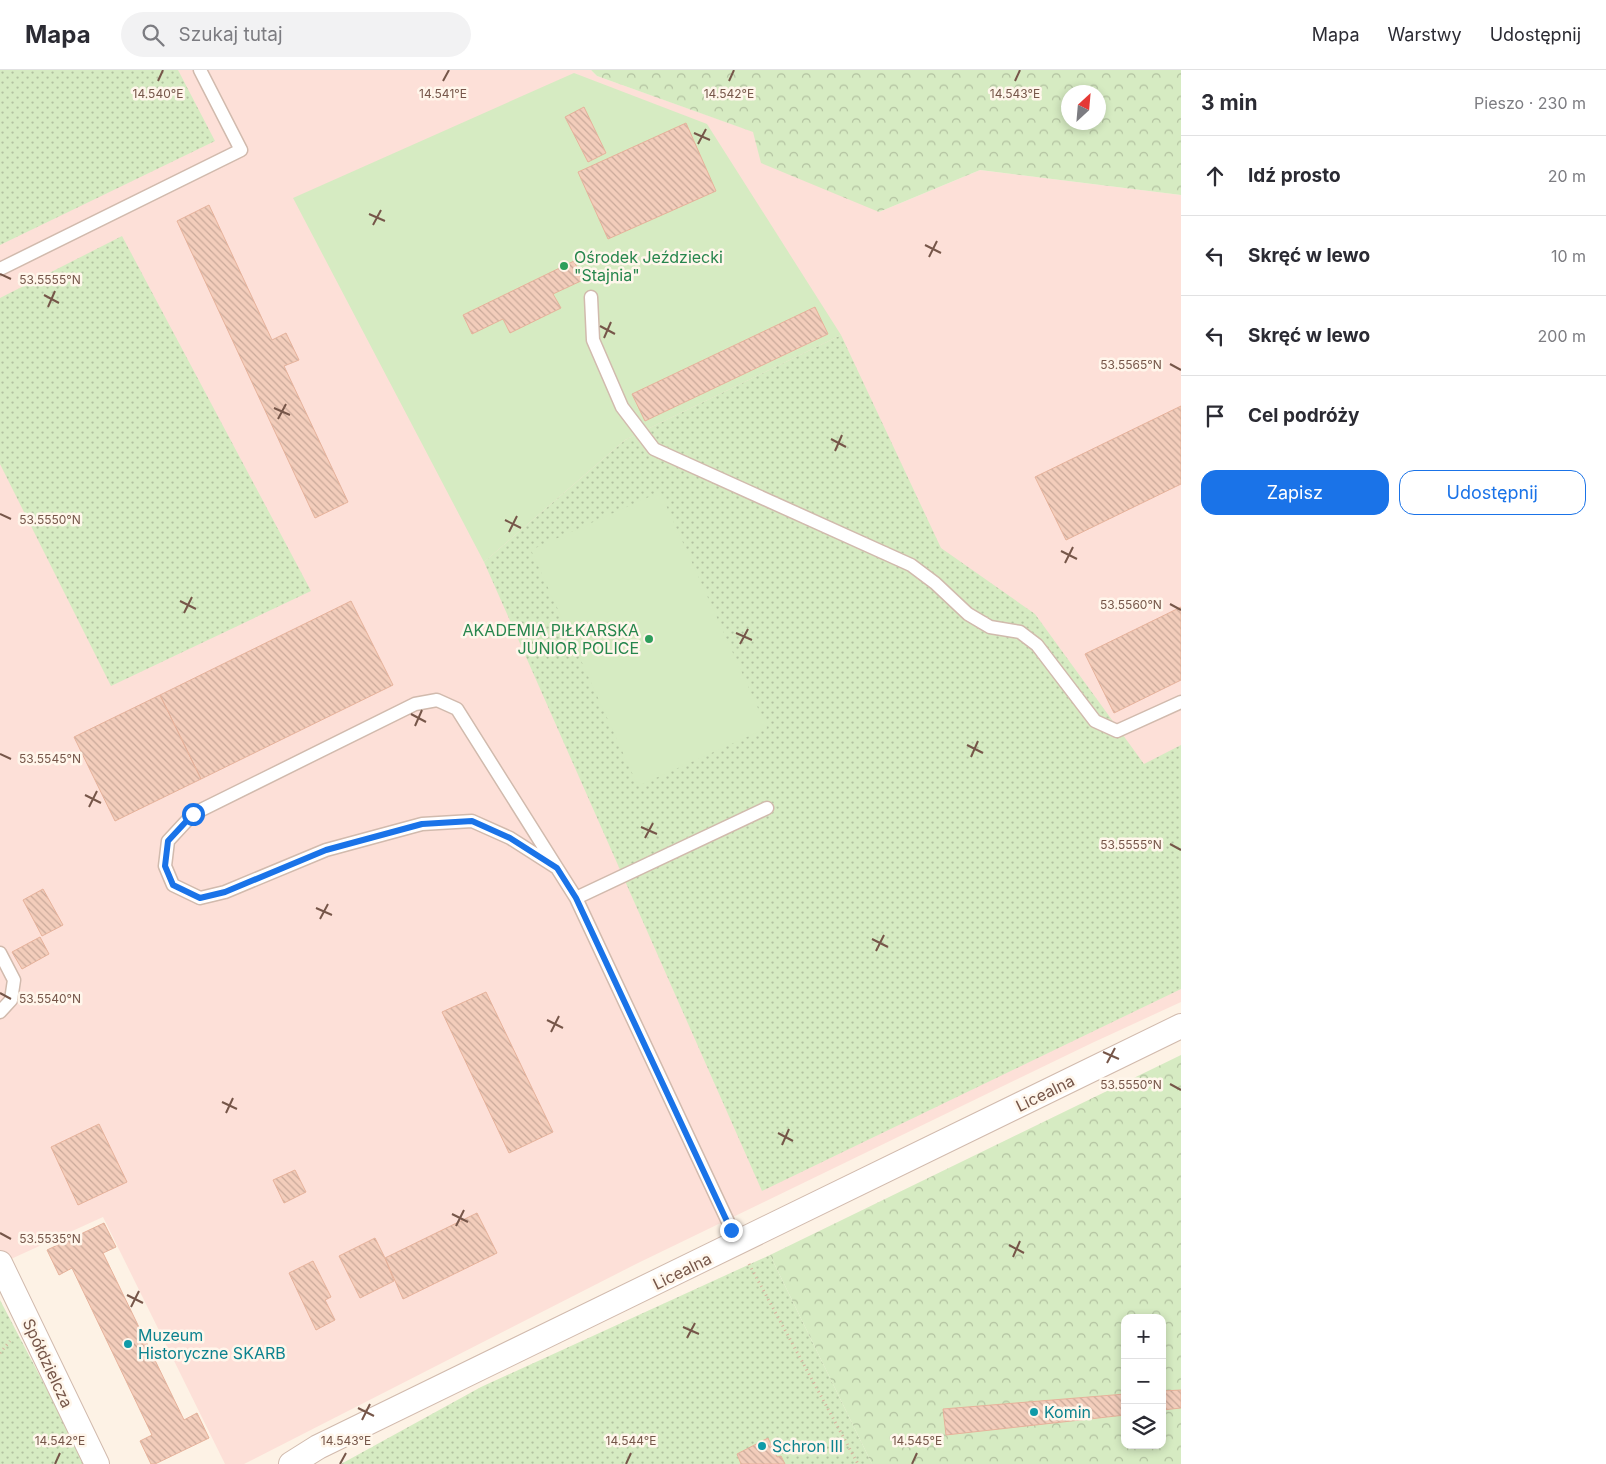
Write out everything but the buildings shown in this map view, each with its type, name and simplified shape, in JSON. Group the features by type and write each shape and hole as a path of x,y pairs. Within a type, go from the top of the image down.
{"street":[{"name":"Licealna","path":"291,1464 318,1447 1181,1026"},
{"name":"Spółdzielcza","path":"0,1263 97,1464"}],"lane":[{"path":"0,269 241,150 200,70"},
{"path":"591,297 593,340 622,407 654,449 912,565 935,583 968,614 990,627 1020,632 1037,645 1095,721 1117,731 1181,702"},
{"path":"557,868 510,838 472,821 422,824 326,850 225,892 200,898 173,885 165,866 168,841 193,814 415,704 437,700 457,709 576,898 738,1243"},
{"path":"576,898 768,808"},
{"path":"0,953 14,980 11,1000 0,1012"}],"path":[{"path":"738,1243 858,1464"}],"shaded area":[{"path":"0,70 591,70 597,76 754,132 879,212 980,170 1181,195 1181,1002 1092,1043 636,1264 244,1464 225,1464 103,1217 0,1264"}],"green space":[{"path":"0,70 178,70 215,141 0,245"},
{"path":"591,70 1181,70 1181,195 980,170 879,212 761,163 753,132 597,76"},
{"name":"Ośrodek Jeździecki \"Stajnia\"","path":"574,73 707,124 841,335 625,440 484,562 293,198"},
{"path":"122,236 311,591 111,686 0,464 0,298"},
{"path":"841,335 941,548 1035,614 1144,764 1181,745 1181,989 762,1191 484,562 625,440"},
{"name":"AKADEMIA PIŁKARSKA JUNIOR POLICE","path":"660,492 767,728 638,786 531,550"},
{"path":"1181,1055 1181,1464 872,1464 770,1255"},
{"path":"770,1255 872,1464 341,1464 481,1387"},
{"path":"0,1300 86,1464 0,1464"}],"place":[{"name":"Ośrodek Jeździecki \"Stajnia\"","path":"564,266"},
{"name":"AKADEMIA PIŁKARSKA JUNIOR POLICE","path":"649,639"},
{"name":"Muzeum Historyczne SKARB","path":"128,1344"},
{"name":"Komin","path":"1034,1412"},
{"name":"Schron III","path":"762,1446"}],"route":[{"path":"193,814 168,841 165,866 173,885 200,898 225,892 326,850 422,824 472,821 510,838 557,868 576,898 731,1230"}]}
